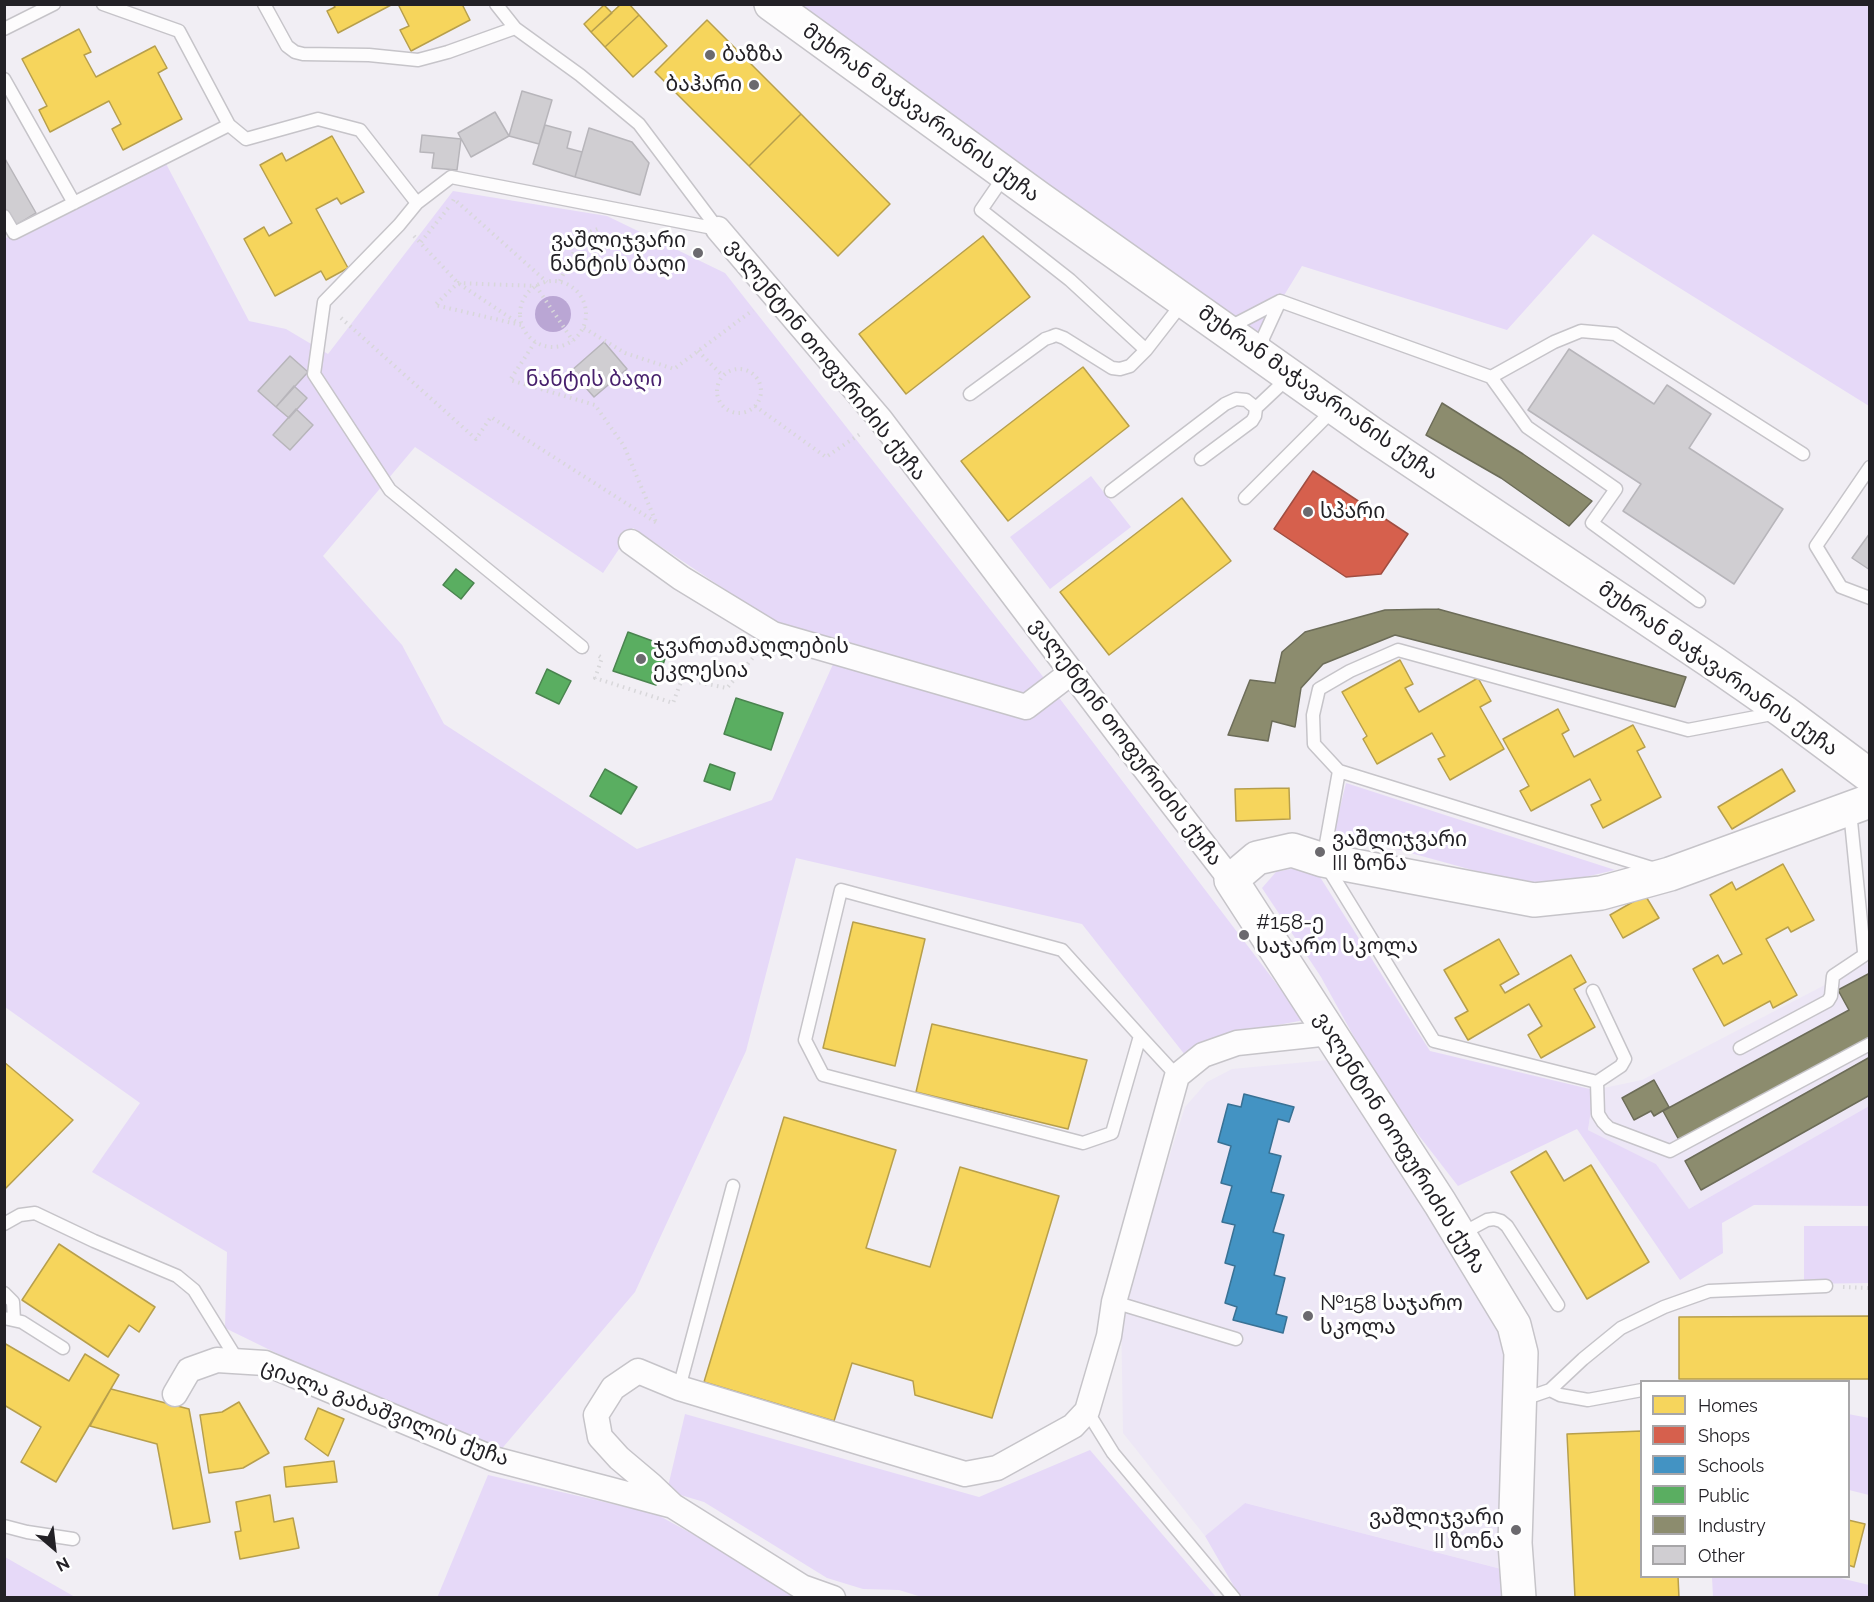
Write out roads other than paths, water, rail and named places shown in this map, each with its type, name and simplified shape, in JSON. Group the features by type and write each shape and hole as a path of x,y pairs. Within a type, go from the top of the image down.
{"street":[{"name":"მუხრან მაჭავარიანის ქუჩა","path":"771,4 1335,407 1784,712 1869,776"},
{"name":"ვალენტინ თოფურიძის ქუჩა","path":"718,228 880,419 1231,880 1459,1235 1514,1325 1521,1353 1515,1543 1519,1598"},
{"path":"631,542 681,578 773,634 1026,706 1072,672"},
{"path":"1231,880 1257,858 1292,850 1323,860 1534,900 1601,893 1670,874 1859,804"},
{"path":"673,1506 619,1458 600,1437 596,1415 613,1388 638,1371 679,1388 965,1474 997,1468 1073,1426 1087,1411 1109,1336 1114,1302 1177,1076 1203,1055 1237,1043 1330,1033"},
{"name":"ციალა გაბაშვილის ქუჩა","path":"175,1394 189,1370 217,1360 265,1363 494,1459 673,1506 802,1587 833,1598"}],"lane":[{"path":"4,29 54,4"},
{"path":"103,4 179,31 229,125 246,139 318,119 360,130 417,203"},
{"path":"264,4 287,46 303,54 369,55 418,60 448,52 515,28"},
{"name":"ვალენტინ თოფურიძის ქუჩა","path":"496,4 515,28 580,75 639,124 718,228"},
{"path":"4,79 74,203"},
{"path":"4,216 14,233 229,125"},
{"path":"1006,174 981,210 1070,280 1146,350"},
{"path":"582,647 390,490 315,375 324,302 399,225 417,203 450,177 718,228"},
{"path":"970,394 1045,339 1056,336 1064,338 1112,368 1120,369 1130,366 1146,350 1184,300"},
{"path":"1201,459 1252,422 1256,408 1281,368 1263,349 1263,338 1280,302"},
{"path":"1225,329 1280,302 1491,377 1527,427 1616,489 1592,523 1699,601"},
{"path":"1491,377 1554,342 1581,332 1615,334 1803,454"},
{"path":"1111,491 1225,404 1236,399 1246,400 1256,408"},
{"path":"1245,498 1335,407"},
{"path":"1869,467 1816,546 1841,587 1869,598"},
{"path":"1670,874 1339,771 1314,744 1313,715 1319,689 1350,671 1398,650 1688,730 1784,712"},
{"path":"1339,771 1323,860 1434,1041 1597,1082 1621,1066 1625,1059 1593,991"},
{"path":"1740,1048 1828,1000 1831,996 1833,976 1863,956 1859,804"},
{"path":"1140,1036 1112,1133 1083,1143 823,1075 805,1040 841,890 1062,951 1177,1076"},
{"path":"1597,1082 1598,1114 1609,1128 1670,1151 1869,1044"},
{"path":"679,1388 733,1186"},
{"path":"4,1224 20,1215 35,1213 177,1276 194,1290 238,1361"},
{"path":"1459,1235 1487,1220 1501,1221 1507,1226 1558,1305"},
{"path":"1519,1401 1550,1390 1583,1359 1621,1329 1664,1307 1709,1291 1826,1286"},
{"path":"4,1293 13,1302 10,1319 22,1322 63,1348"},
{"path":"1114,1302 1236,1338"},
{"path":"1550,1390 1560,1395 1588,1400 1640,1390"},
{"path":"1087,1411 1113,1453 1234,1598"},
{"path":"4,1526 73,1539"}],"place":[{"name":"ბაზზა","path":"710,55"},
{"name":"ბაჰარი","path":"754,85"},
{"name":"ვაშლიჯვარი ნანტის ბაღი","path":"698,253"},
{"name":"სპარი","path":"1308,512"},
{"name":"ჯვართამაღლების ეკლესია","path":"641,659"},
{"name":"ვაშლიჯვარი III ზონა","path":"1320,852"},
{"name":"#158-ე საჯარო სკოლა","path":"1244,935"},
{"name":"№158 საჯარო სკოლა","path":"1308,1316"},
{"name":"ვაშლიჯვარი II ზონა","path":"1516,1530"}],"park label":[{"name":"ნანტის ბაღი","path":"594,380"}]}
